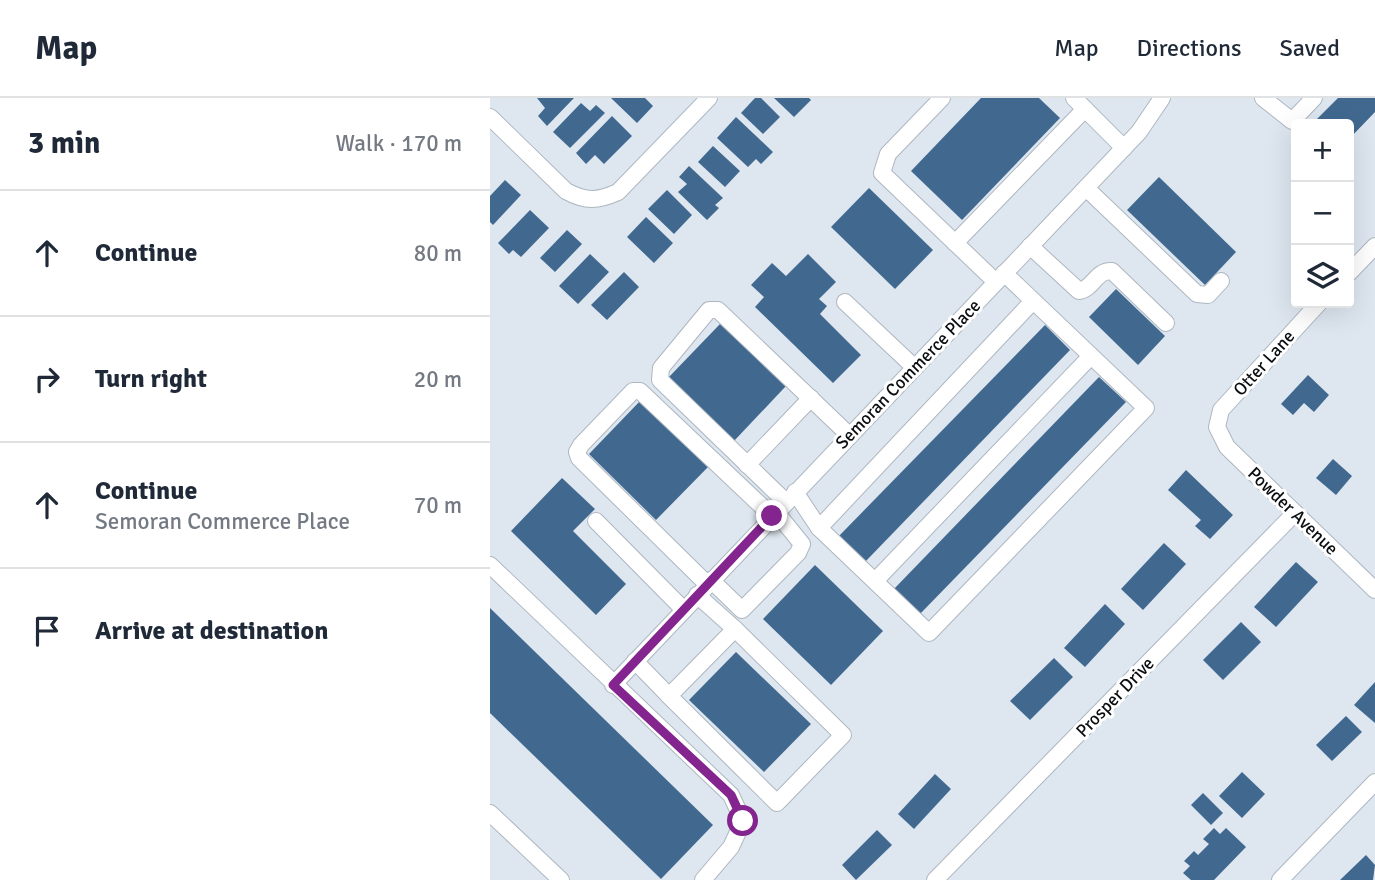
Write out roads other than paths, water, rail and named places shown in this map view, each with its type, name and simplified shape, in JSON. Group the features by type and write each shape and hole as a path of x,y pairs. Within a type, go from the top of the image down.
{"street":[{"path":"490,117 566,191 580,199 599,200 618,192 709,98"},
{"path":"635,661 777,803 843,735 735,629 705,586 579,458 577,452 580,445 633,391 640,391 782,505 819,528 929,633 1146,408 1033,301 955,243 883,173 888,154 942,98"},
{"name":"Semoran Commerce Place","path":"613,685 1124,148 1162,98"},
{"path":"1263,98 1292,121 1314,98"},
{"path":"955,243 1079,104 1124,148"},
{"path":"1086,188 1197,295 1208,295 1221,281"},
{"path":"1030,246 1077,290 1083,291 1103,272 1114,272 1166,323"},
{"path":"1354,268 1375,246"},
{"path":"819,528 1033,301"},
{"path":"845,302 914,367"},
{"name":"Otter Lane","path":"1217,427 1221,410 1315,308"},
{"path":"705,586 742,610 798,553 802,544 782,505 747,465 660,380 661,368 709,310 718,310 849,435"},
{"path":"875,581 1091,356"},
{"path":"747,465 811,398"},
{"name":"Powder Avenue","path":"1217,427 1227,447 1375,590"},
{"name":"Prosper Drive","path":"935,880 1295,513"},
{"path":"596,521 683,609"},
{"path":"490,565 731,795 741,811 743,821 731,847 703,880"},
{"path":"669,696 735,629"},
{"path":"1279,880 1375,782"},
{"path":"490,813 561,880"}]}
